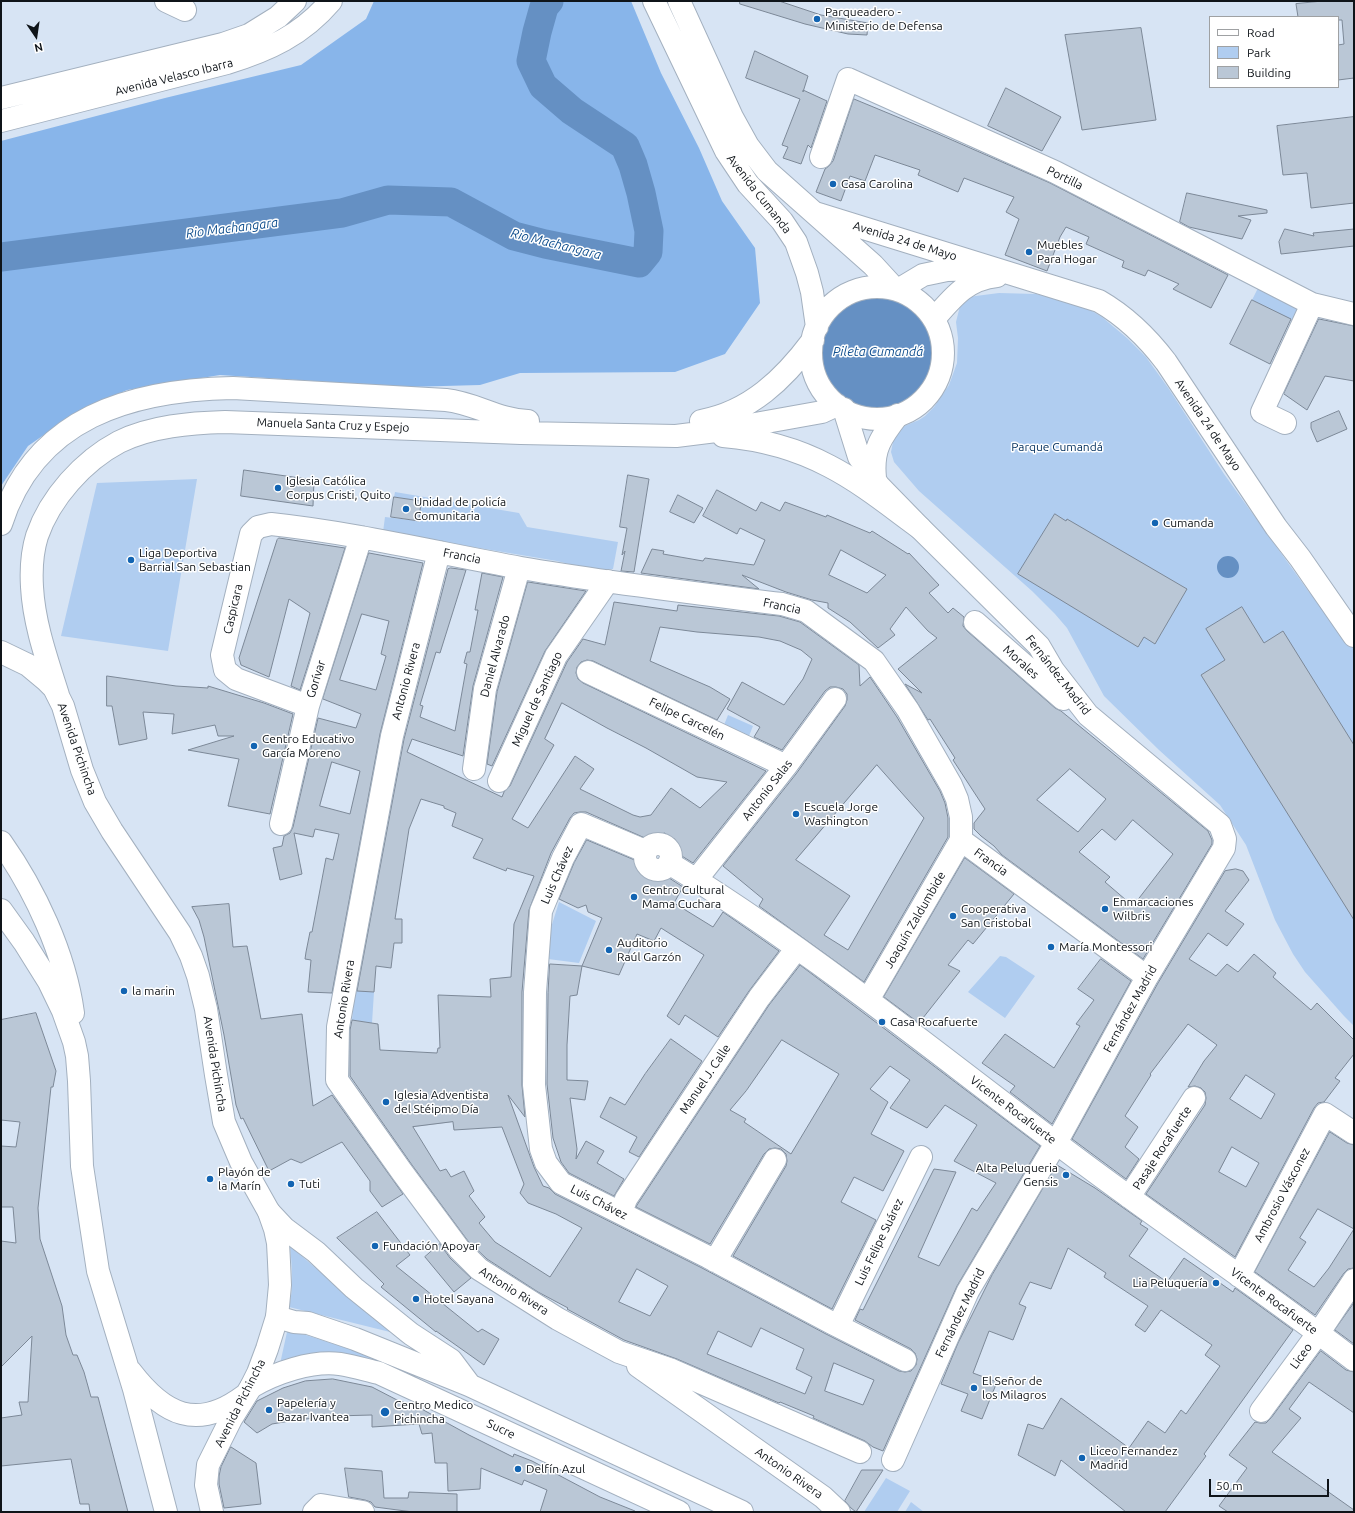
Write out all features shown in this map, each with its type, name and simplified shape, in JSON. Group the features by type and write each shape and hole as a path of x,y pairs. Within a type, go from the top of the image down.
{"street":[{"name":"Avenida Velasco Ibarra","path":"1,98 223,44 250,35 278,17 295,1"},
{"name":"Avenida Velasco Ibarra","path":"1,120 227,63 257,54 284,41 308,25 331,1"},
{"name":"Avenida Cumanda","path":"654,1 710,122 726,151 748,184 782,221 796,242 812,292 815,333"},
{"name":"Avenida Cumanda","path":"679,1 732,116 748,146 767,171 873,265 897,290"},
{"name":"Portilla","path":"821,157 848,79 1055,172 1312,304 1354,314"},
{"name":"Avenida 24 de Mayo","path":"816,213 1099,301 1115,310 1151,343 1166,362 1276,526 1354,636"},
{"name":"Avenida 24 de Mayo","path":"897,290 923,275 960,269 993,269"},
{"name":"Avenida 24 de Mayo","path":"934,319 956,294 973,282 986,277 1014,274"},
{"path":"1,524 10,500 24,475 41,454 61,434 84,419 123,404 151,397 192,390 233,388 459,401 498,416 523,421 686,423 724,415 757,398 785,374 815,333 827,310 837,301 848,294 868,288 882,287 897,290 912,296 934,319 941,336 943,348 942,366 938,378 929,394 910,410 886,418 861,417 840,407 827,396 816,379 811,359 815,333"},
{"path":"1285,422 1262,412 1312,304"},
{"name":"Manuela Santa Cruz y Espejo","path":"58,695 36,619 32,561 37,537 48,513 64,489 86,466 120,442 134,436 164,428 225,422 521,433 686,436 822,412 840,407"},
{"name":"Fernández Madrid","path":"840,407 859,457 880,486 920,528 1039,646 1053,670 1088,715 1220,825 1225,839 1224,848 1147,977 1056,1143 968,1291 893,1460"},
{"path":"875,478 875,454 884,434 898,415"},
{"path":"686,436 734,437 774,445 807,456 828,465 850,478 920,528"},
{"name":"Francia","path":"271,524 361,537 519,568 782,604 806,611 874,661 908,710 951,785 957,799 961,817 961,840 1147,977"},
{"name":"Caspicara","path":"271,524 258,527 251,534 222,655 225,670 236,679 308,706"},
{"name":"Gorívar","path":"282,824 308,706 361,537"},
{"name":"Antonio Rivera","path":"439,552 390,743 338,1027 337,1080 458,1249 479,1269 558,1319 619,1352 821,1504 839,1512"},
{"name":"Daniel Alvarado","path":"474,769 485,689 519,568"},
{"name":"Miguel de Santiago","path":"499,781 556,656 608,581"},
{"name":"Morales","path":"975,622 1068,704 1088,715"},
{"name":"Avenida Pichincha","path":"1,652 28,665 46,680 58,695 82,770 95,802 112,831 180,933 191,956 198,976 206,1009 224,1122 241,1162 269,1212 278,1243 280,1285 277,1317 262,1363 208,1465 206,1485 212,1512"},
{"name":"Felipe Carcelén","path":"588,672 786,766"},
{"name":"Antonio Salas","path":"696,880 786,766 835,699"},
{"name":"Vicente Rocafuerte","path":"581,824 645,851 653,844 658,843 664,845 668,848 670,853 669,863 797,948 1129,1197 1318,1332 1354,1360"},
{"name":"Luis Chávez","path":"581,824 563,858 541,911 535,992 534,1085 541,1149 546,1163 561,1183 905,1360"},
{"name":"Joaquín Zaldumbide","path":"868,1000 961,840"},
{"path":"1,842 20,872 34,899 55,944 66,975 72,1000 80,1087 82,1166 98,1271 128,1368 166,1512"},
{"path":"1,910 24,942 56,995 69,1027 77,1056"},
{"name":"Manuel J. Calle","path":"621,1213 626,1199 653,1157 759,998 797,948"},
{"name":"Pasaje Rocafuerte","path":"1129,1197 1194,1098"},
{"name":"Ambrosio Vásconez","path":"1239,1276 1324,1114 1354,1132"},
{"name":"Luis Felipe Suárez","path":"838,1326 921,1157"},
{"path":"715,1261 775,1160"},
{"path":"269,1212 284,1228 316,1252 354,1288 411,1334 451,1360 469,1385"},
{"name":"Liceo","path":"1261,1411 1354,1280"},
{"path":"277,1317 294,1322 308,1323 355,1339 469,1385 742,1512"},
{"name":"Antonio Rivera","path":"619,1352 672,1370 860,1452"},
{"name":"Sucre","path":"128,1368 141,1385 158,1401 184,1414 197,1415 210,1414 224,1409 248,1391 280,1373 319,1364 339,1364 379,1373 679,1512"},
{"path":"317,1509 363,1512"}],"green space":[{"path":"1258,288 1305,311 1298,323 1252,300"},
{"name":"Parque Cumandá","path":"999,293 1036,294 1073,303 1092,311 1102,317 1127,338 1146,357 1169,389 1224,474 1309,592 1334,619 1354,650 1354,1026 1305,972 1293,954 1275,920 1246,845 1220,805 1159,750 1104,696 1067,628 1055,614 1032,591 919,491 894,462 891,452 894,437 902,427 925,416 934,407 949,385 957,363 958,338 956,322 960,306 968,297"},
{"name":"Liga Deportiva Barrial San Sebastian","path":"197,479 168,651 61,636 97,483"},
{"path":"395,492 519,513 527,527 618,542 613,569 597,571 557,561 383,532 385,517 419,521 421,501 394,497"},
{"path":"728,715 753,726 749,736 724,725"},
{"path":"559,902 596,921 579,963 548,959 549,934"},
{"path":"1000,956 1006,957 1035,976 1005,1018 968,992"},
{"path":"355,990 374,992 372,1023 352,1020"},
{"path":"290,1246 390,1332 289,1307 292,1284"},
{"path":"287,1332 306,1335 374,1357 372,1361 329,1352 300,1356 280,1364"},
{"path":"886,1478 910,1491 897,1512 864,1512"},
{"path":"911,1502 924,1512 905,1512"}],"shaded area":[{"path":"374,1 631,1 661,73 699,148 722,201 755,248 760,303 725,354 675,372 520,373 480,385 407,387 220,375 127,390 74,414 28,446 1,486 1,141 165,98 301,65 366,19"}],"water":[{"name":"Pileta Cumandá","path":"878,297 899,301 918,313 930,332 934,353 930,374 918,393 899,405 878,409 857,405 838,393 826,374 822,353 826,332 838,313 857,301"},
{"path":"1228,556 1236,559 1239,567 1236,575 1228,578 1220,575 1217,567 1220,559"}],"building":[{"name":"Parqueadero - Ministerio de Defensa","path":"740,1 779,1 821,15 868,23 867,35 848,34 805,24 740,4"},
{"path":"1323,1 1354,1 1354,78 1339,80 1339,45 1344,44 1342,20 1339,20 1339,16 1298,16 1296,4"},
{"path":"1141,28 1156,120 1082,130 1065,35"},
{"path":"755,51 808,76 804,90 827,101 811,148 808,145 801,164 783,158 788,147 782,145 800,99 746,78"},
{"path":"1006,88 1061,117 1042,151 988,126"},
{"path":"854,99 1050,183 1228,275 1211,308 1173,289 1179,284 1148,270 1145,276 1122,267 1124,261 1086,244 1089,237 1066,227 1060,237 1047,271 1005,255 1019,219 1006,212 1014,197 964,178 958,192 918,175 920,170 875,155 865,181 850,176 841,201 816,192 825,169 833,161"},
{"path":"1354,117 1354,203 1311,208 1307,173 1283,175 1277,126"},
{"path":"1187,193 1267,210 1267,213 1238,216 1251,220 1242,239 1189,227 1180,222"},
{"path":"1285,229 1314,236 1313,233 1354,229 1354,246 1281,254 1279,242"},
{"path":"1252,300 1291,319 1270,364 1230,344"},
{"path":"1319,319 1354,326 1354,381 1325,376 1307,410 1284,394"},
{"path":"1339,411 1347,429 1317,442 1311,428 1311,423"},
{"name":"Iglesia Católica Corpus Cristi, Quito","path":"244,470 314,480 313,506 241,496"},
{"path":"628,475 649,479 634,572 621,571 625,551 622,555 627,528 620,527"},
{"path":"717,490 756,511 761,502 780,511 785,502 826,517 827,515 870,533 872,531 908,554 909,553 939,585 929,593 948,613 953,608 964,617 963,626 967,631 1055,708 1061,711 1208,831 1212,844 1143,959 1002,855 974,829 974,823 985,809 953,760 955,758 905,684 922,693 898,669 937,638 928,631 906,607 890,629 895,635 878,648 850,622 828,608 828,603 786,592 742,575 759,589 641,573 652,549 664,551 663,554 703,561 705,558 754,565 765,540 740,528 737,534 703,516","holes":["841,550 886,575 867,593 829,575","1070,769 1106,799 1078,832 1037,800","1133,820 1173,854 1133,906 1105,882 1110,877 1079,852 1102,829 1115,840"]},
{"path":"678,495 703,508 694,523 670,512"},
{"name":"Unidad de policía Comunitaria","path":"394,497 421,501 419,521 391,517"},
{"path":"1055,514 1066,521 1067,519 1187,589 1155,644 1144,637 1138,647 1018,574"},
{"path":"279,538 345,548 300,690 291,686 310,613 289,599 269,677 241,665 239,658 277,540"},
{"path":"369,553 423,563 380,734 332,993 308,992 311,960 305,959 310,932 312,932 326,858 333,860 339,834 315,829 313,837 294,833 302,874 280,880 273,848 282,846 284,836 290,833 293,827 318,718 356,728 361,714 323,699","holes":["362,614 389,621 381,654 386,656 376,690 340,680","332,762 360,771 350,814 320,806"]},
{"path":"448,569 466,570 440,653 436,652 420,705 423,706 420,717 455,731 467,664 464,663 467,652 470,652 478,610 475,610 482,573 503,577 473,686 463,756 412,739 407,752 502,797 504,792 510,786 567,662 583,639 605,645 614,602 677,611 678,605 779,616 800,622 859,665 860,686 870,677 897,717 940,791 945,803 948,818 948,837 864,982 759,906 763,899 723,866 796,774 845,706 847,694 843,689 830,687 825,691 782,750 754,737 760,727 727,709 742,682 784,705 803,679 812,659 801,650 780,641 759,637 697,632 660,627 650,661 710,687 730,699 717,720 593,661 587,660 581,662 577,667 576,673 578,679 583,683 766,771 693,863 677,853 675,839 668,838 665,833 645,838 586,812 574,813 570,818 551,853 529,910 522,992 522,1085 525,1117 508,1095 534,1167 543,1186 549,1188 555,1194 702,1268 826,1334 899,1371 905,1372 911,1371 916,1365 917,1359 915,1353 911,1349 855,1320 860,1309 863,1310 934,1169 956,1172 918,1257 939,1266 972,1208 977,1211 996,1183 954,1161 977,1125 945,1105 927,1128 890,1108 910,1080 890,1066 870,1089 888,1102 871,1134 904,1151 883,1191 854,1177 841,1202 876,1220 832,1309 733,1256 786,1166 786,1154 781,1149 769,1149 764,1154 710,1244 636,1207 637,1205 769,1005 800,965 1040,1146 957,1286 883,1451 873,1447 865,1441 813,1418 814,1416 780,1402 779,1403 677,1359 624,1340 538,1292 487,1259 468,1241 412,1165 350,1076 350,1030 352,1020 378,1024 380,1050 437,1053 438,1048 440,1048 438,995 491,997 490,979 511,977 514,924 534,876 507,868 506,871 473,858 483,839 452,826 456,813 444,808 444,806 421,799 409,829 395,919 402,919 402,943 394,943 391,968 376,966 374,992 357,991 404,739","holes":["562,703 697,777 727,782 700,808 671,788 651,815 640,817 580,789 594,769 575,756 528,828 512,819 554,745 545,739","877,765 924,818 848,950 824,935 850,896 796,860","782,1040 839,1074 791,1154 744,1122 746,1119 730,1110 746,1091","453,1122 454,1130 502,1127 524,1184 520,1193 528,1203 556,1214 582,1228 550,1277 495,1242 479,1223 485,1217 469,1196 474,1191 464,1171 451,1177 446,1169 440,1171 413,1127","637,1269 668,1286 650,1316 619,1302","761,1328 804,1349 796,1369 812,1377 805,1394 707,1354 718,1331 751,1347","834,1363 874,1380 863,1405 825,1391"]},
{"path":"528,582 586,591 545,651 492,766 487,764 497,692"},
{"path":"1242,607 1264,643 1283,631 1354,745 1354,920 1201,675 1225,660 1206,629"},
{"path":"107,676 176,686 208,688 208,686 264,703 293,714 270,814 228,806 239,759 188,750 234,736 218,736 215,725 172,734 174,714 143,712 147,739 119,745 112,706 107,706"},
{"path":"587,840 637,861 643,871 650,876 666,876 683,887 674,903 713,927 723,912 779,951 749,991 718,1037 685,1015 679,1025 667,1016 704,955 661,928 654,941 637,934 619,975 582,966 602,918 588,912 586,905 578,908 559,899 574,863"},
{"path":"965,858 1014,894 973,944 968,940 948,965 960,971 919,1023 884,997"},
{"path":"1236,869 1243,871 1249,880 1225,911 1244,924 1227,946 1208,933 1189,959 1216,976 1227,964 1238,972 1254,954 1276,973 1273,977 1311,1010 1317,1003 1354,1040 1354,1054 1335,1078 1340,1081 1324,1102 1318,1103 1314,1108 1235,1257 1146,1194 1205,1105 1205,1092 1201,1088 1195,1086 1188,1087 1204,1061 1217,1045 1188,1024 1150,1074 1151,1075 1125,1116 1138,1127 1125,1147 1139,1159 1126,1179 1072,1139 1158,983 1225,871","holes":["1246,1075 1275,1094 1261,1119 1230,1099","1232,1147 1259,1163 1246,1187 1219,1172"]},
{"path":"229,904 233,947 247,946 261,1019 302,1014 313,1106 332,1095 403,1194 382,1207 370,1191 370,1181 342,1142 301,1163 291,1159 269,1171 243,1118 241,1119 236,1105 224,1035 204,937 199,920 192,907"},
{"path":"1101,959 1131,981 1052,1124 1010,1092 1015,1086 982,1063 1005,1034 1054,1068 1080,1026 1076,1024 1094,1000 1078,989"},
{"path":"550,964 582,966 577,995 570,996 567,1045 567,1080 588,1081 585,1100 570,1098 577,1149 576,1159 586,1141 604,1151 597,1163 624,1179 614,1196 569,1173 561,1162 553,1138 547,1084 548,993"},
{"path":"36,1013 56,1071 53,1087 51,1087 38,1208 40,1239 62,1306 66,1335 73,1355 77,1355 84,1372 91,1397 98,1397 128,1512 90,1512 89,1504 80,1504 71,1459 1,1466 1,1418 22,1415 19,1402 28,1402 32,1336 1,1367 1,1241 16,1243 13,1207 1,1207 1,1146 16,1147 20,1122 1,1120 1,1020"},
{"path":"671,1039 702,1061 639,1157 629,1152 637,1137 600,1117 610,1097 625,1105 645,1074"},
{"path":"1330,1132 1347,1143 1354,1145 1354,1229 1354,1268 1348,1269 1344,1273 1315,1315 1255,1272","holes":["1318,1209 1354,1229 1329,1268 1314,1287 1288,1270 1306,1242 1300,1238"]},
{"path":"1057,1165 1095,1188 1142,1221 1140,1224 1148,1229 1129,1256 1167,1282 1184,1258 1233,1292 1235,1288 1293,1330 1204,1454 1206,1456 1165,1512 1126,1512 1061,1460 1055,1476 1018,1455 1028,1424 1043,1429 1061,1398 1129,1448 1148,1421 1165,1433 1181,1410 1186,1414 1220,1366 1205,1355 1212,1345 1161,1310 1145,1332 1135,1325 1148,1306 1104,1277 1106,1273 1068,1248 1051,1289 1030,1282 1019,1304 1026,1307 1013,1340 989,1331 973,1373 997,1382 982,1419 961,1411 968,1394 941,1384 958,1343 992,1275"},
{"path":"377,1212 410,1255 396,1266 478,1332 482,1329 499,1339 484,1365 436,1332 381,1287 384,1284 337,1238"},
{"path":"440,1244 450,1258 471,1278 454,1292 425,1257"},
{"path":"1354,1303 1354,1344 1335,1330"},
{"path":"1321,1351 1346,1370 1354,1372 1354,1413 1309,1382 1289,1409 1301,1418 1272,1452 1354,1510 1354,1512 1228,1512 1219,1506 1247,1468 1229,1455 1255,1422 1266,1423 1271,1418"},
{"path":"333,1379 372,1387 397,1400 418,1407 513,1457 514,1454 532,1461 600,1497 635,1512 540,1512 547,1490 524,1480 522,1485 481,1468 480,1489 448,1491 447,1463 435,1463 432,1433 422,1434 419,1424 372,1427 372,1415 335,1416 272,1424 257,1433 244,1422 257,1401 283,1388 305,1381"},
{"path":"231,1447 256,1463 261,1504 224,1508 219,1484 219,1476 221,1467"},
{"path":"345,1468 382,1471 384,1498 408,1498 409,1492 457,1494 457,1512 413,1512 375,1507 371,1502 349,1497"},
{"path":"862,1470 883,1470 856,1512 845,1501"}],"waterway":[{"name":"Rio Machangara","path":"1,257 342,213 388,200 451,202 514,236 545,244 639,263 648,252 649,231 641,193 633,165 625,146 572,111 543,86 531,61 544,7 549,1"}],"place":[{"name":"Parqueadero - Ministerio de Defensa","path":"817,19"},
{"name":"Casa Carolina","path":"833,184"},
{"name":"Muebles Para Hogar","path":"1029,252"},
{"name":"Iglesia Católica Corpus Cristi, Quito","path":"278,488"},
{"name":"Unidad de policía Comunitaria","path":"406,509"},
{"name":"Cumanda","path":"1155,523"},
{"name":"Liga Deportiva Barrial San Sebastian","path":"131,560"},
{"name":"Centro Educativo García Moreno","path":"254,746"},
{"name":"Escuela Jorge Washington","path":"796,814"},
{"name":"Centro Cultural Mama Cuchara","path":"634,897"},
{"name":"Enmarcaciones Wilbris","path":"1105,909"},
{"name":"Cooperativa San Cristobal","path":"953,916"},
{"name":"María Montessori","path":"1051,947"},
{"name":"Auditorio Raúl Garzón","path":"609,950"},
{"name":"la marin","path":"124,991"},
{"name":"Casa Rocafuerte","path":"882,1022"},
{"name":"Iglesia Adventista del Stéipmo Día","path":"386,1102"},
{"name":"Alta Peluqueria Gensis","path":"1066,1175"},
{"name":"Playón de la Marín","path":"210,1179"},
{"name":"Tuti","path":"291,1184"},
{"name":"Fundación Apoyar","path":"375,1246"},
{"name":"Lia Peluquería","path":"1216,1283"},
{"name":"Hotel Sayana","path":"416,1299"},
{"name":"El Señor de los Milagros","path":"974,1388"},
{"name":"Papelería y Bazar Ivantea","path":"269,1410"},
{"name":"Centro Medico Pichincha","path":"385,1412"},
{"name":"Liceo Fernandez Madrid","path":"1082,1458"},
{"name":"Delfín Azul","path":"518,1469"}]}
